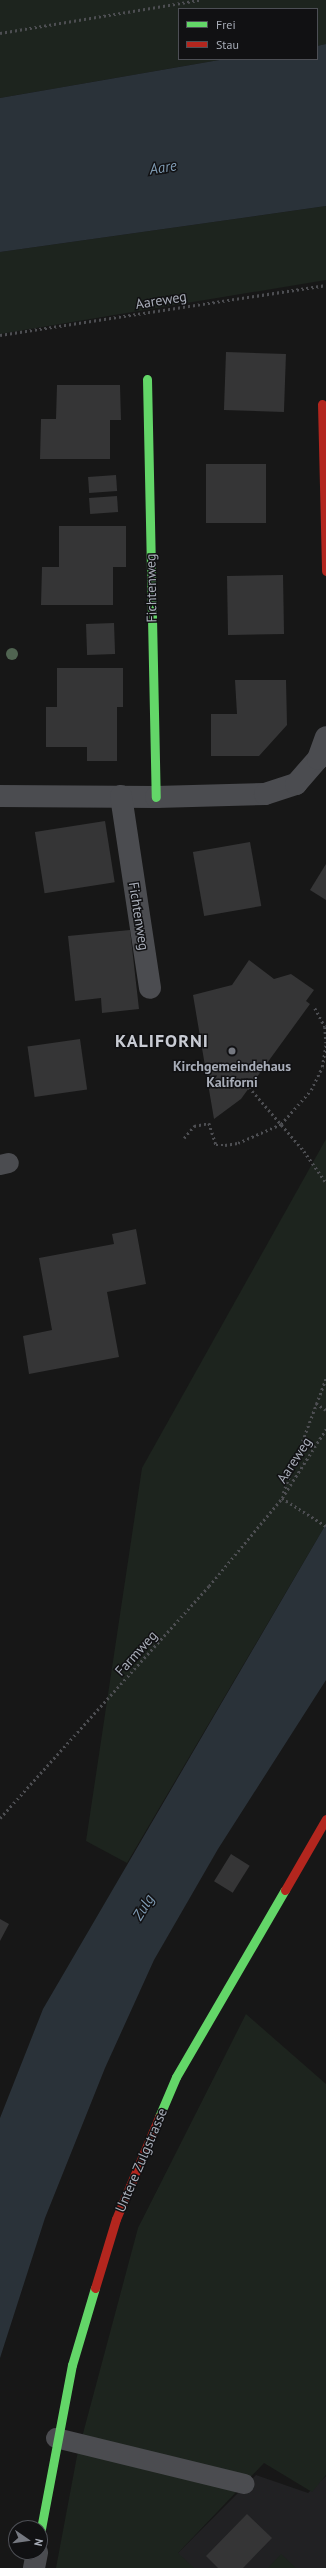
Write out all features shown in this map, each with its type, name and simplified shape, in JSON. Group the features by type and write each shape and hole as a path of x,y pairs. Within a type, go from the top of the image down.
{"street":[{"name":"Fichtenweg","path":"147,379 156,797"},
{"path":"322,404 326,571"},
{"path":"0,796 156,797 265,794 296,784 318,759 326,737"},
{"name":"Fichtenweg","path":"121,796 150,988"},
{"name":"Untere Zulgstrasse","path":"42,2520 56,2438 72,2365 116,2219 176,2077 326,1819"}],"lane":[{"path":"56,2438 244,2484"}],"path":[{"path":"0,34 200,0"},
{"name":"Aareweg","path":"0,335 326,285"},
{"path":"184,1138 194,1126 209,1122 216,1145 225,1145 238,1143 281,1124 311,1090 322,1067 326,1044 325,1027 315,1008"},
{"path":"249,1087 304,1151 326,1183"},
{"path":"282,1498 326,1378"},
{"path":"316,1403 326,1410"},
{"name":"Aareweg","path":"326,1429 282,1498 326,1526"},
{"name":"Farmweg","path":"0,1818 209,1586 282,1498"}],"shaded area":[{"path":"0,0 326,0 326,44 318,46 318,8 178,8 178,60 219,60 0,98"},
{"path":"326,206 326,280 0,334 0,252"},
{"path":"326,1139 326,1524 127,1863 86,1841 142,1468"},
{"path":"246,2014 326,2084 326,2475 312,2492 264,2463 178,2553 194,2568 56,2568 77,2456 138,2228"},
{"path":"256,2475 308,2493 326,2476 326,2568 192,2568 177,2554"},
{"path":"281,2554 296,2568 268,2568"}],"water":[{"name":"Aare","path":"326,44 326,206 0,252 0,98 219,60 318,60 318,46"},
{"name":"Zulg","path":"326,1524 326,1680 218,1849 154,1960 105,2068 45,2218 0,2358 0,2118 43,2009"}],"building":[{"path":"226,352 286,354 284,412 224,410"},
{"path":"57,385 120,385 121,420 110,420 110,459 40,459 41,419 56,419"},
{"path":"206,464 266,464 266,523 206,523"},
{"path":"116,475 117,491 89,493 88,477"},
{"path":"117,496 118,512 90,514 89,498"},
{"path":"59,526 126,526 126,567 113,567 113,605 41,605 42,567 59,567"},
{"path":"283,575 284,634 228,635 227,576"},
{"path":"114,623 115,654 87,655 86,624"},
{"path":"57,668 123,668 123,707 117,707 117,761 87,761 87,747 46,747 46,707 57,707"},
{"path":"235,680 286,680 287,725 259,756 211,756 211,714 237,714"},
{"path":"105,821 115,882 45,893 35,832"},
{"path":"250,842 261,906 204,916 193,852"},
{"path":"326,864 326,900 310,890"},
{"path":"130,930 139,1009 102,1013 101,998 75,1001 68,936"},
{"path":"249,960 274,979 291,974 314,990 306,1001 310,1004 241,1099 214,1119 193,995 232,985"},
{"path":"80,1039 87,1090 35,1097 28,1046"},
{"path":"136,1229 146,1284 107,1292 119,1357 29,1374 23,1336 52,1330 39,1258 114,1244 112,1234"},
{"path":"231,1854 250,1866 233,1893 214,1881"},
{"path":"0,1919 9,1924 0,1941"},
{"path":"247,2514 272,2538 243,2568 218,2568 206,2556"}],"traffic: fast":[{"path":"147,379 156,797"},
{"path":"159,2117 176,2077 285,1890"},
{"path":"43,2520 72,2365 95,2288"}],"traffic: jam":[{"path":"322,404 326,571"},
{"path":"285,1890 326,1819"},
{"path":"95,2288 116,2219 159,2117"}],"place":[{"name":"Kirchgemeindehaus Kaliforni","path":"232,1051"}],"district":[{"name":"KALIFORNI","path":"162,1041"}]}
